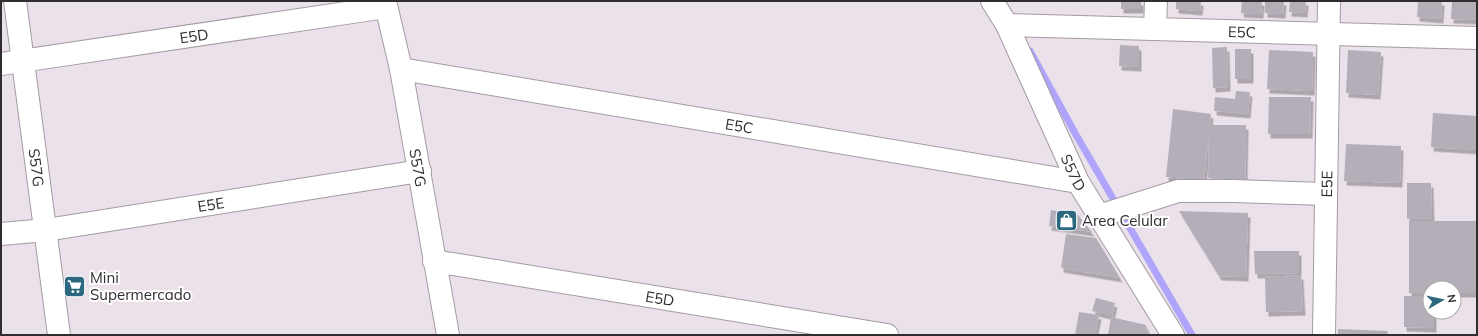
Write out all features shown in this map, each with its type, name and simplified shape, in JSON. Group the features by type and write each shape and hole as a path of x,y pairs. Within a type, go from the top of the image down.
{"street":[{"name":"S57G","path":"15,1 46,230 58,335"},
{"name":"S57D","path":"992,1 1007,25 1078,182 1173,335"},
{"path":"1156,1 1156,29"},
{"name":"E5E","path":"1324,335 1329,1"},
{"name":"S57G","path":"386,4 401,69 448,335"},
{"name":"E5D","path":"1,64 386,4"},
{"name":"E5C","path":"1007,25 1477,38"},
{"name":"E5C","path":"401,69 1078,182"},
{"name":"E5E","path":"1,234 46,230 420,172"},
{"path":"1099,216 1178,191 1326,194"},
{"name":"E5D","path":"434,261 887,335"}],"building":[{"path":"1121,1 1141,1 1141,9 1121,9"},
{"path":"1176,1 1201,1 1200,11 1176,9"},
{"path":"1242,1 1262,1 1261,14 1241,13"},
{"path":"1265,1 1284,1 1283,14 1265,13"},
{"path":"1290,1 1306,1 1305,13 1289,12"},
{"path":"1418,1 1442,1 1441,19 1417,17"},
{"path":"1452,1 1477,1 1477,20 1451,19"},
{"path":"1120,45 1139,46 1139,67 1119,66"},
{"path":"1227,47 1228,87 1213,88 1212,48"},
{"path":"1235,49 1251,49 1251,79 1235,79"},
{"path":"1269,50 1313,52 1312,91 1267,89"},
{"path":"1348,50 1381,52 1378,95 1346,93"},
{"path":"1236,91 1250,92 1248,114 1214,111 1215,97 1235,99"},
{"path":"1269,97 1311,97 1310,134 1268,134"},
{"path":"1173,109 1211,114 1210,125 1246,125 1245,180 1208,178 1209,134 1204,181 1166,177"},
{"path":"1433,113 1477,116 1477,150 1431,147"},
{"path":"1346,144 1401,146 1400,183 1344,181"},
{"path":"1407,183 1431,183 1432,218 1407,219"},
{"name":"Area Celular","path":"1051,210 1078,215 1092,232 1049,226"},
{"path":"1179,211 1248,213 1246,277 1219,276"},
{"path":"1409,221 1477,221 1477,293 1462,293 1462,280 1422,280 1422,293 1409,293"},
{"path":"1066,234 1096,238 1120,278 1061,268"},
{"path":"1254,251 1299,251 1299,273 1255,274"},
{"path":"1301,275 1303,311 1266,312 1265,277"},
{"path":"1404,296 1422,296 1422,320 1434,320 1434,328 1404,327"},
{"path":"1096,298 1115,303 1112,316 1092,311"},
{"path":"1079,312 1099,315 1095,335 1075,335"},
{"path":"1111,317 1146,325 1148,335 1108,335"},
{"path":"1338,329 1388,331 1387,335 1338,335"}],"waterway":[{"path":"1030,51 1075,133 1192,335"}],"place":[{"name":"Area Celular","path":"1066,220"},
{"name":"Mini Supermercado","path":"75,286"}]}
